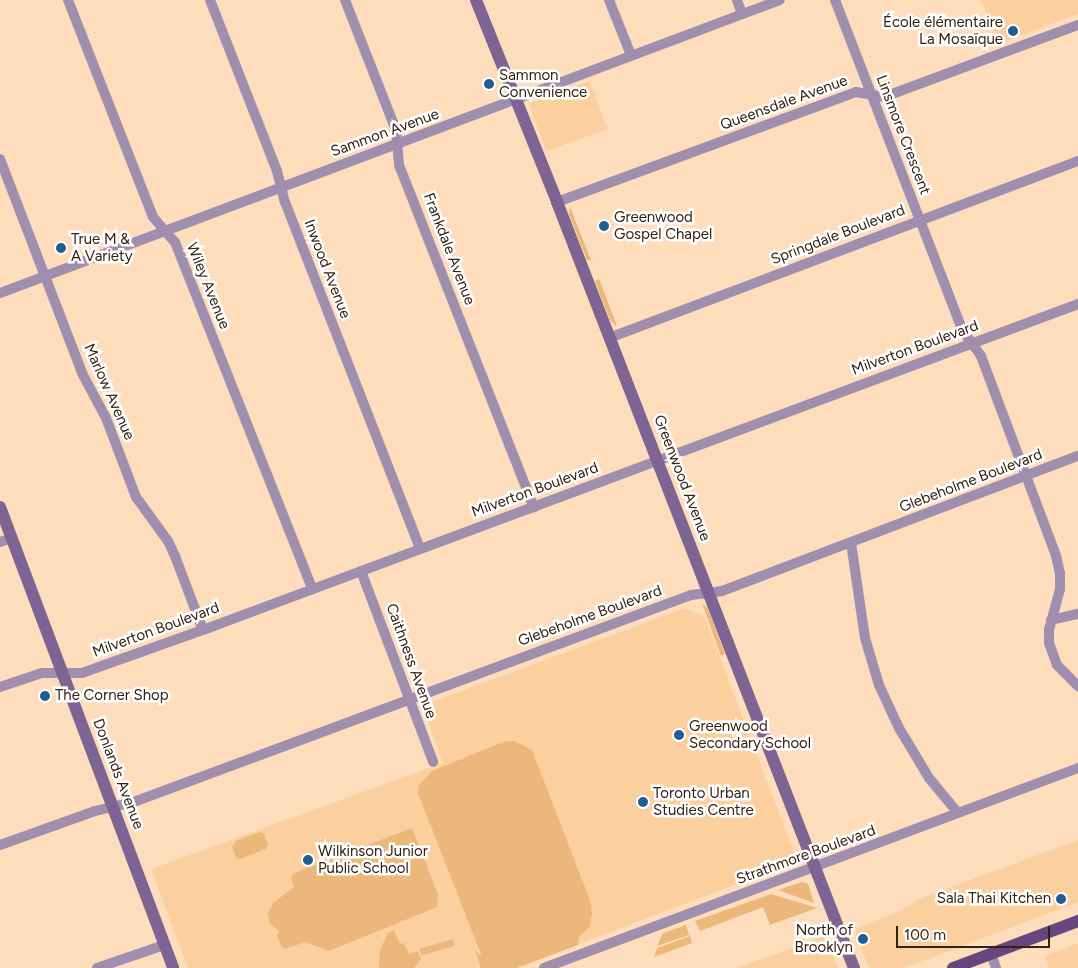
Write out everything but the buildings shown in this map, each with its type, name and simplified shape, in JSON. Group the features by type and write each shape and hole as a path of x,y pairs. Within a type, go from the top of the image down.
{"main road":[{"path":"953,968 1078,921"}],"street":[{"name":"Wiley Avenue","path":"68,0 153,217 175,242 312,588"},
{"name":"Inwood Avenue","path":"210,0 282,187 285,202 420,548"},
{"name":"Frankdale Avenue","path":"345,0 396,130 400,165 534,507"},
{"name":"Greenwood Avenue","path":"476,0 658,460 854,968"},
{"path":"609,0 632,56"},
{"path":"737,0 742,14"},
{"name":"Sammon Avenue","path":"0,293 780,0"},
{"name":"Linsmore Crescent","path":"835,0 963,331 981,356 1045,526 1060,573 1060,589 1048,630 1051,653 1057,665 1078,686"},
{"name":"Queensdale Avenue","path":"557,202 856,92 887,96 1078,25"},
{"name":"Marlow Avenue","path":"0,159 83,375 106,418 136,497 168,541 176,556 203,630"},
{"name":"Springdale Boulevard","path":"609,338 1078,161"},
{"name":"Milverton Boulevard","path":"0,687 42,673 82,673 203,630 1078,304"},
{"name":"Glebeholme Boulevard","path":"0,845 113,807 131,803 692,595 709,594 851,543 1078,456"},
{"name":"Donlands Avenue","path":"0,508 6,540 63,674 173,968"},
{"path":"851,543 865,638 879,685 899,728 924,769 958,813"},
{"name":"Caithness Avenue","path":"361,571 433,762"},
{"path":"1051,620 1078,614"},
{"name":"Strathmore Boulevard","path":"544,968 1078,768"},
{"path":"97,968 164,945"},
{"path":"991,954 996,968"}],"shaded area":[{"name":"École élémentaire La Mosaïque","path":"981,0 1078,0 1078,14 998,44"},
{"path":"590,81 607,129 546,151 529,103"},
{"path":"570,207 591,260 587,260 569,214"},
{"path":"599,279 616,326 610,320 595,281"},
{"path":"702,603 708,609 725,654 721,656"},
{"path":"685,608 704,616 795,855 792,863 516,968 188,968 151,869 443,763 425,713 425,708 429,703"},
{"path":"514,741 532,750 591,903 592,913 590,926 579,937 578,945 517,968 481,968 475,950 482,957 418,793 419,785 432,771 503,742"},
{"path":"412,828 438,895 437,907 329,951 305,942 285,949 281,946 277,936 279,931 270,924 268,913 273,903 294,887 291,878 294,873"},
{"path":"260,832 264,834 268,845 266,849 240,859 236,857 232,847 236,841"},
{"path":"1078,840 1078,902 904,968 869,968 854,929 900,911 919,899"},
{"path":"802,882 808,884 814,903 778,890"},
{"path":"771,894 817,908 770,925 763,907 700,931 695,921"},
{"path":"686,925 689,935 657,946 663,933"},
{"path":"394,930 400,944 404,943 409,954 418,951 421,959 414,968 379,968 380,950 388,933"},
{"path":"826,935 838,968 735,968 779,953"},
{"path":"690,936 692,943 654,957 657,948"},
{"path":"453,939 455,946 421,955 419,949"},
{"path":"1078,943 1078,968 1049,968 1045,956"}],"place":[{"name":"École élémentaire La Mosaïque","path":"1013,31"},
{"name":"Sammon Convenience","path":"489,84"},
{"name":"Greenwood Gospel Chapel","path":"604,226"},
{"name":"True M & A Variety","path":"61,248"},
{"name":"The Corner Shop","path":"45,696"},
{"name":"Greenwood Secondary School","path":"679,735"},
{"name":"Toronto Urban Studies Centre","path":"643,802"},
{"name":"Wilkinson Junior Public School","path":"308,860"},
{"name":"Sala Thai Kitchen","path":"1061,899"},
{"name":"North of Brooklyn","path":"863,939"}]}
